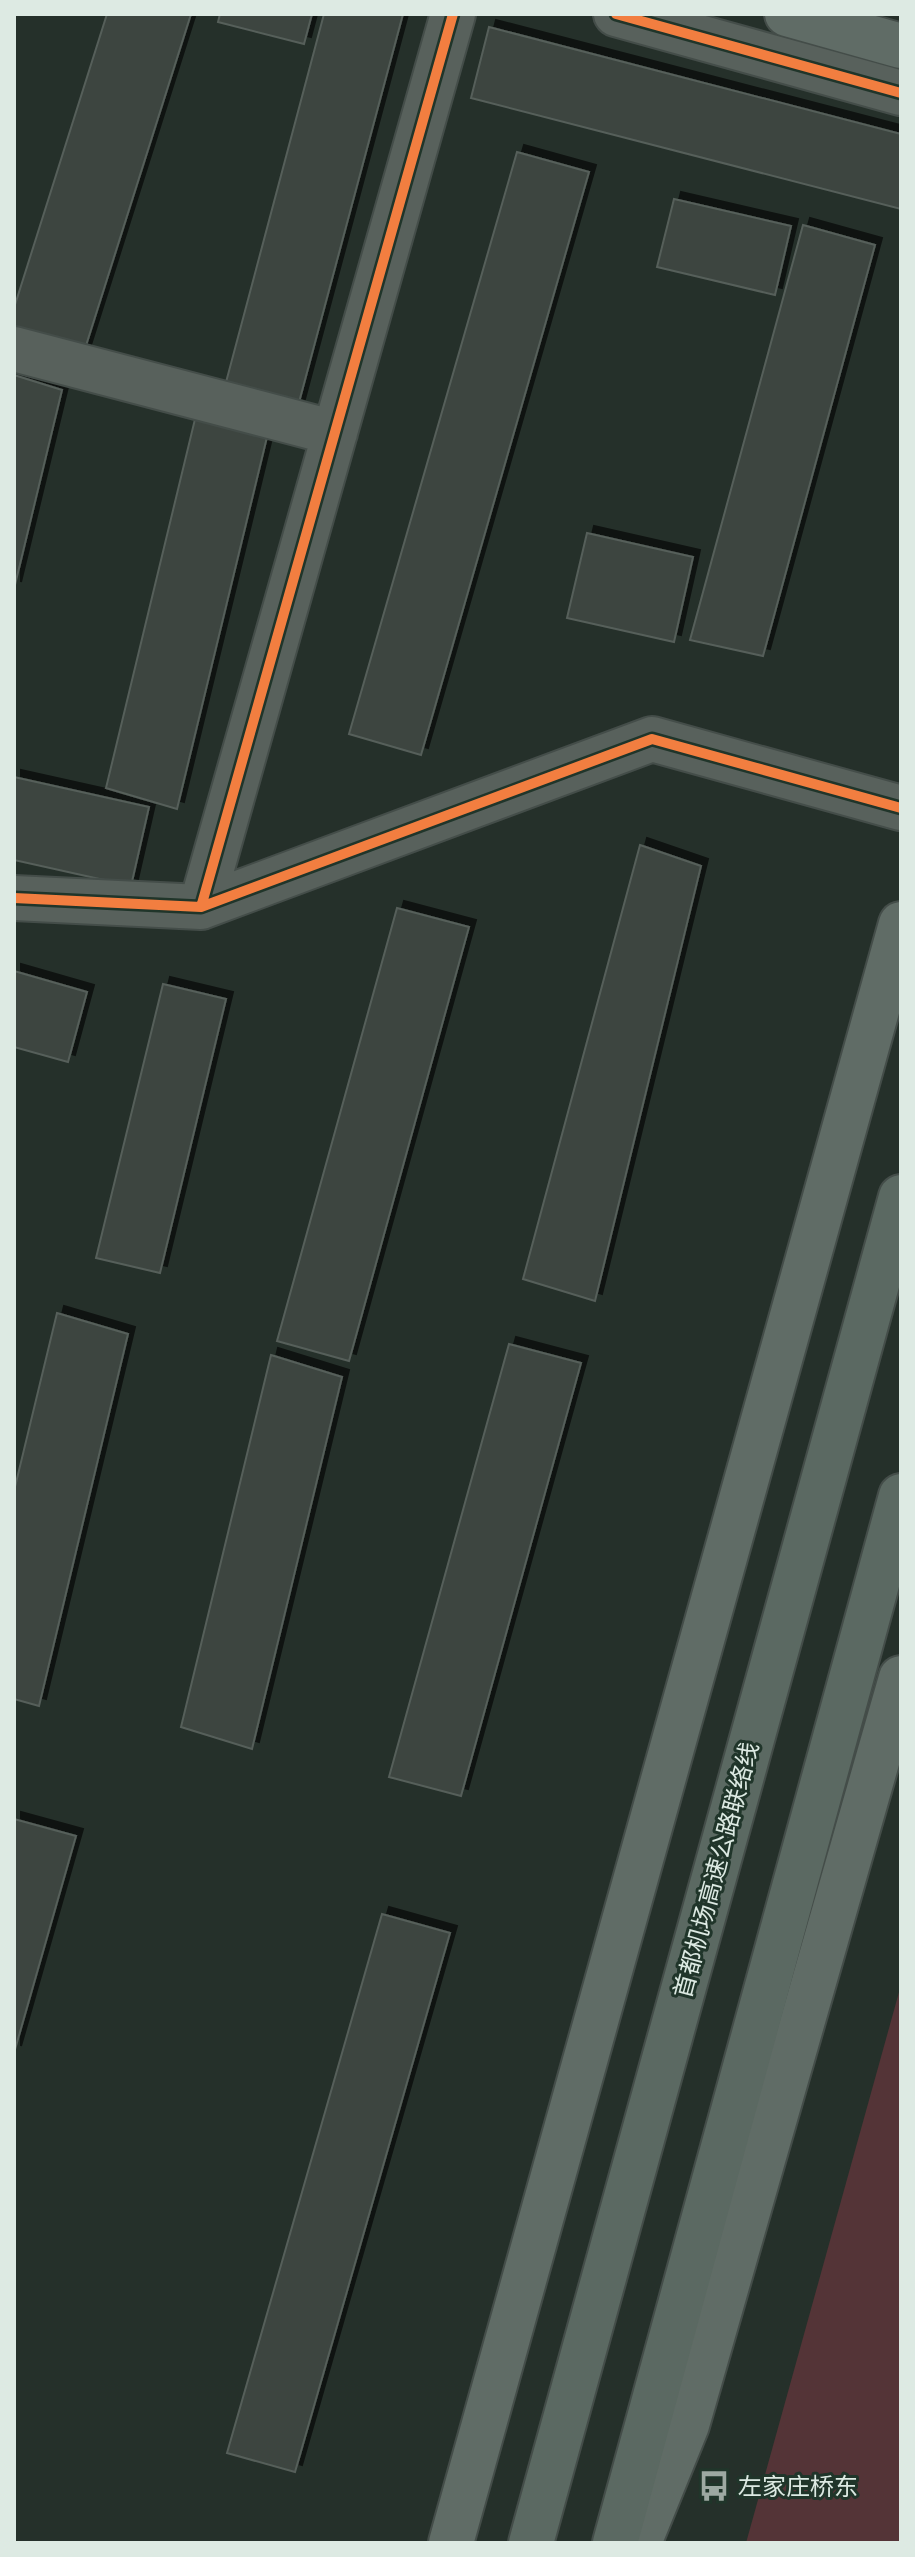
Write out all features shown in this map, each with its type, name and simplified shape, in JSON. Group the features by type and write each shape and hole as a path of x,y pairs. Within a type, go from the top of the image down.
{"highway":[{"name":"首都机场高速公路联络线","path":"531,2543 901,1197"},
{"path":"615,2543 901,1496"}],"main road":[{"path":"787,14 901,46"},
{"path":"451,2543 901,924"},
{"path":"639,2543 687,2425 901,1678"}],"street":[{"path":"201,907 453,14"},
{"path":"616,14 901,93"},
{"path":"14,349 335,433"},
{"path":"14,898 201,907 652,739 901,808"}],"shaded area":[{"path":"901,1985 901,2543 746,2543"}],"building":[{"path":"107,14 191,14 83,355 14,334 14,308"},
{"path":"220,14 312,14 304,44 218,22"},
{"path":"324,14 403,14 298,406 225,386"},
{"path":"489,27 901,134 901,209 471,98"},
{"path":"517,152 589,172 421,755 349,734"},
{"path":"674,199 791,226 775,295 657,267"},
{"path":"803,225 875,245 763,656 690,640"},
{"path":"14,375 62,390 14,589"},
{"path":"196,415 267,437 177,809 106,788"},
{"path":"587,533 693,557 674,642 567,618"},
{"path":"14,777 149,807 131,886 14,860"},
{"path":"640,845 701,866 595,1301 523,1279"},
{"path":"397,908 469,927 349,1361 277,1341"},
{"path":"14,971 87,992 68,1062 14,1047"},
{"path":"163,984 226,999 160,1273 96,1258"},
{"path":"57,1313 128,1334 39,1706 14,1699 14,1491"},
{"path":"509,1344 581,1363 461,1796 389,1777"},
{"path":"271,1355 342,1377 252,1749 181,1727"},
{"path":"14,1819 76,1836 14,2053"},
{"path":"382,1914 450,1933 295,2472 227,2453"}],"cycle path":[{"path":"201,907 453,14"},
{"path":"616,14 901,93"},
{"path":"14,898 201,907 652,739 901,808"}],"place":[{"name":"左家庄桥东","path":"714,2486"}]}
